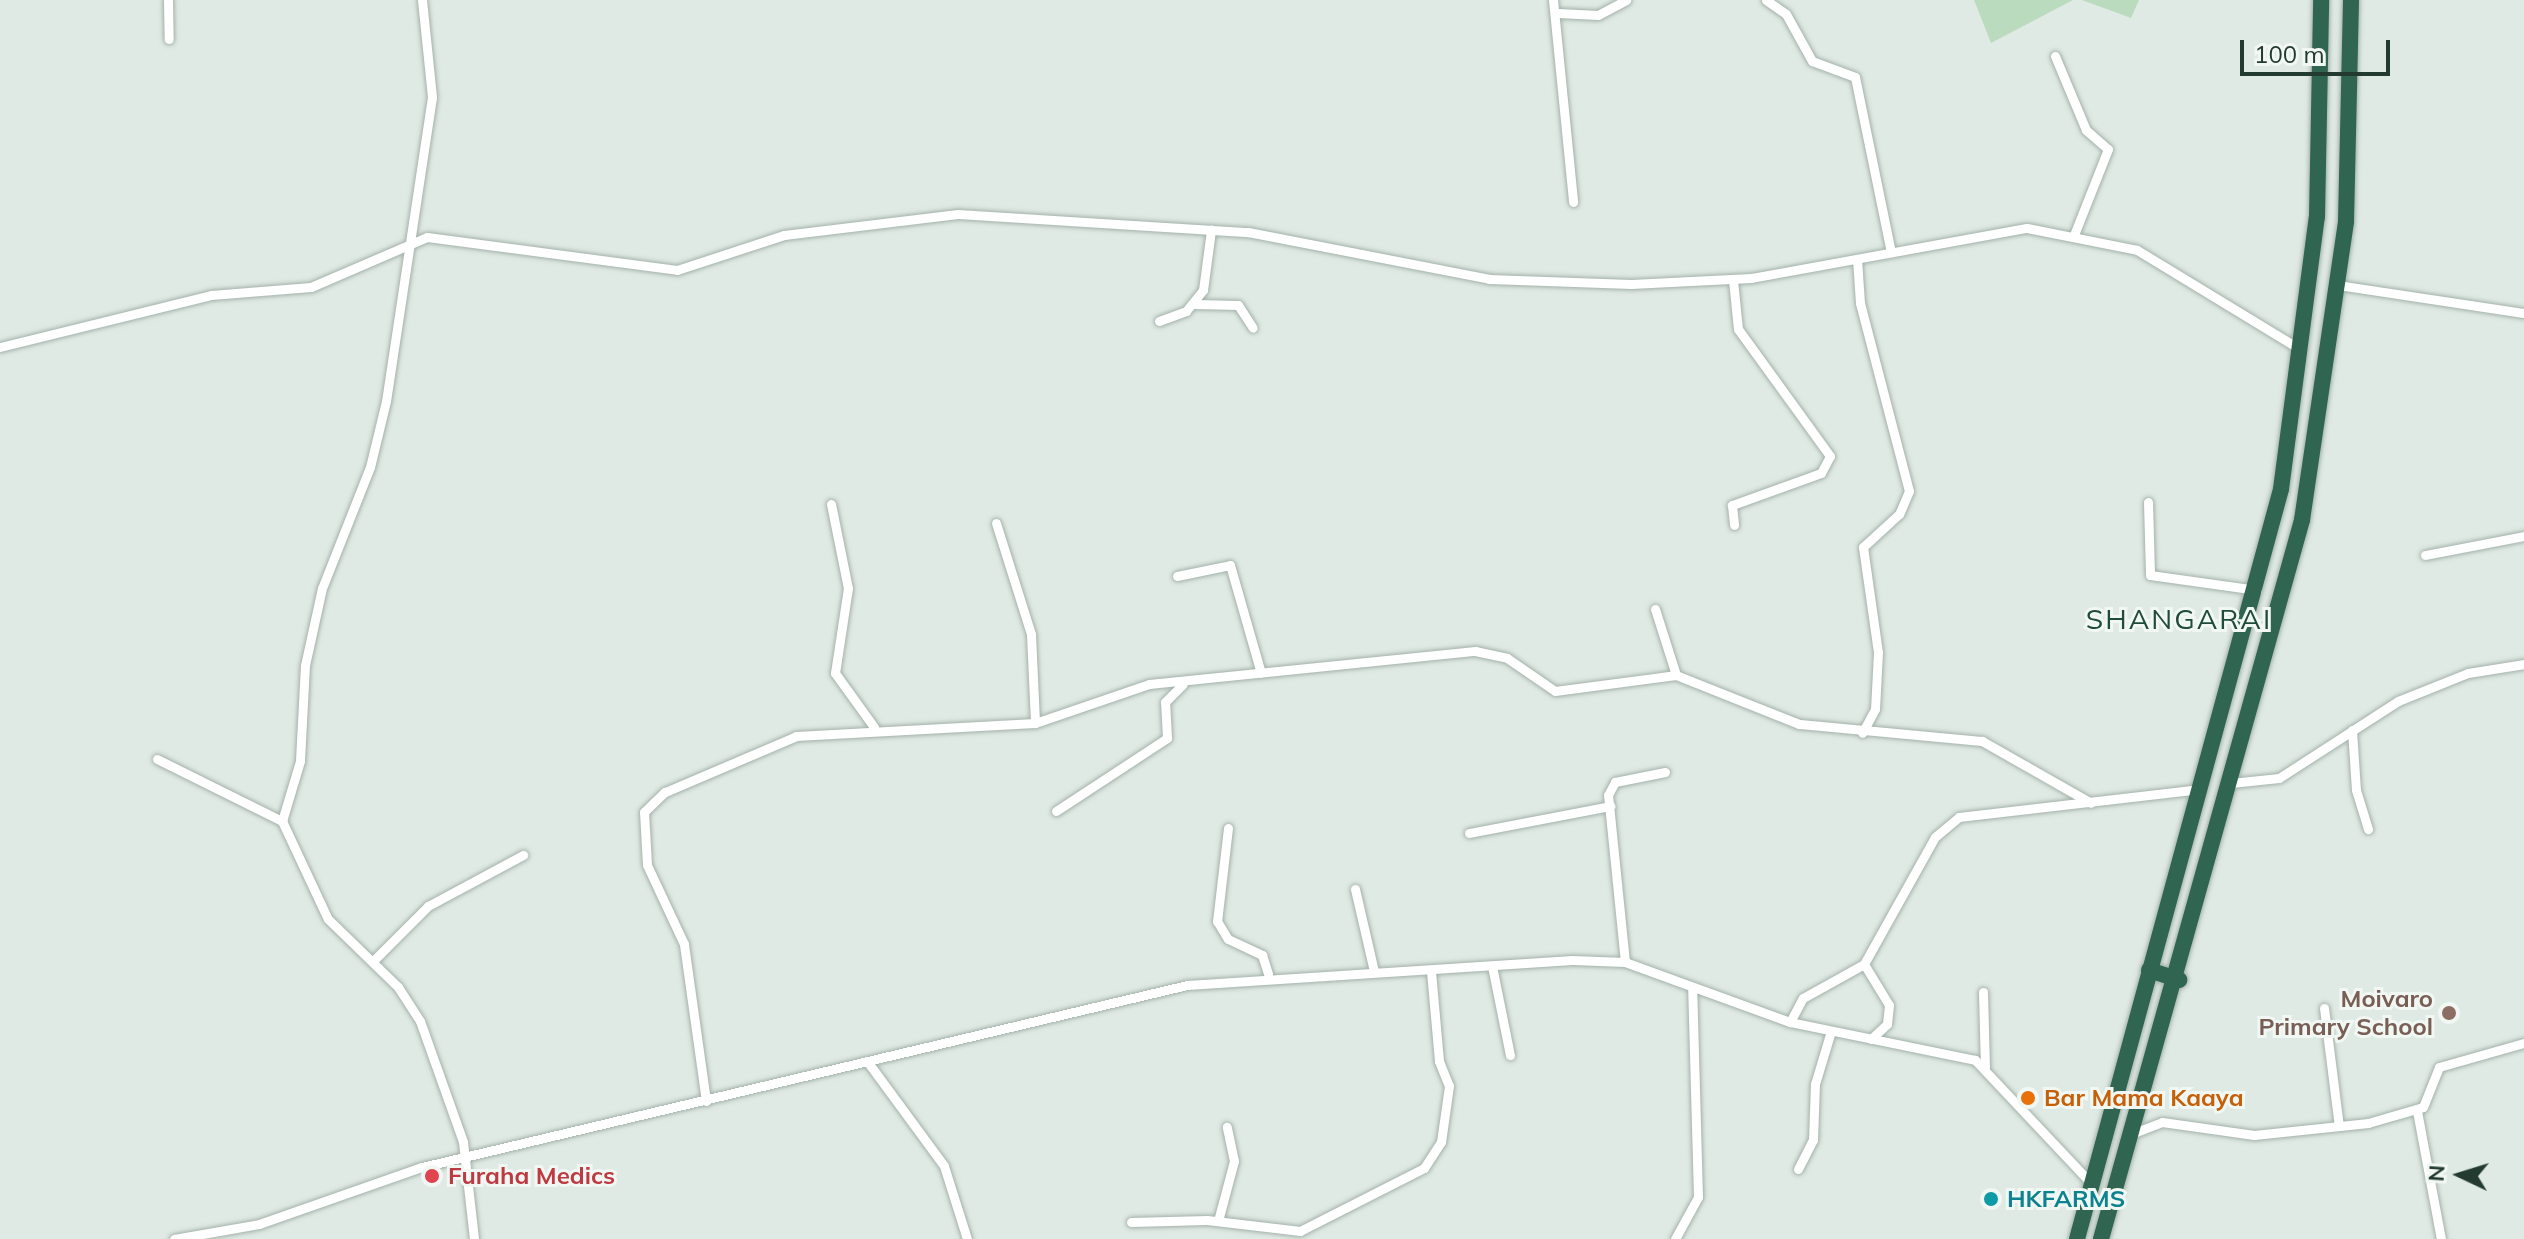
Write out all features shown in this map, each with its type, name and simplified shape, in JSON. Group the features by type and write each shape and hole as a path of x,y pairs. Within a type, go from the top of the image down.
{"highway":[{"path":"2077,1239 2128,1034 2203,788 2257,590 2302,351 2317,217 2321,0"},
{"path":"2101,1239 2128,1136 2179,980 2302,520 2338,285 2351,0"},
{"path":"2149,970 2179,980"},
{"path":"2128,1034 2158,1044"}],"street":[{"path":"168,0 169,39"},
{"path":"282,821 300,761 307,649 332,556 376,445 411,241 434,78 422,0"},
{"path":"1553,0 1558,13 1573,202"},
{"path":"1558,13 1598,15 1626,0"},
{"path":"1766,0 1786,14 1812,61 1855,77 1891,252"},
{"path":"2055,56 2086,130 2108,149 2074,235"},
{"path":"0,347 199,297 320,285 411,241 439,237 677,270 784,235 898,216 1211,230 1489,279 1733,280 2000,231 2074,235 2164,264 2302,351"},
{"path":"1195,304 1208,272 1211,230"},
{"path":"1857,259 1860,303 1909,491 1899,514 1863,547 1878,652 1875,709 1862,733"},
{"path":"1733,280 1738,329 1830,456 1821,473 1732,505 1734,525"},
{"path":"2338,285 2524,313"},
{"path":"1159,321 1195,304 1238,305 1253,328"},
{"path":"2148,502 2150,575 2257,590"},
{"path":"831,504 848,588 835,673 874,727"},
{"path":"996,523 1031,634 1035,723"},
{"path":"2425,555 2524,536"},
{"path":"1177,576 1230,565 1261,673"},
{"path":"1655,609 1676,675"},
{"path":"706,1101 684,944 647,865 644,812 665,792 784,739 874,727 1035,723 1137,687 1475,651 1507,658 1555,691 1676,675 1781,721 1862,733 1989,743 2091,803"},
{"path":"2231,783 2288,774 2398,701 2468,673 2524,664"},
{"path":"1056,811 1167,738 1165,702 1183,684"},
{"path":"2352,730 2356,790 2368,829"},
{"path":"157,759 282,821 322,910 373,961 420,1021 467,1159 474,1239"},
{"path":"1625,962 1610,806 1615,782 1665,772"},
{"path":"1790,1022 1803,998 1864,964 1935,837 1959,817 2203,788"},
{"path":"1469,833 1610,806"},
{"path":"1228,828 1217,921 1235,944 1262,955 1268,974"},
{"path":"373,961 428,906 523,855"},
{"path":"1355,889 1374,971"},
{"path":"174,1239 259,1224 374,1180 1187,985 1268,974 1431,971 1492,966 1625,962 1790,1022 1957,1053 1985,1067 2089,1181"},
{"path":"1864,964 1889,1005 1887,1024 1871,1039"},
{"path":"1492,966 1510,1055"},
{"path":"1131,1222 1218,1221 1272,1232 1312,1229 1424,1168 1441,1142 1449,1086 1439,1061 1431,971"},
{"path":"1675,1239 1698,1197 1692,987"},
{"path":"1983,992 1985,1067"},
{"path":"2324,1008 2339,1126"},
{"path":"1798,1169 1813,1140 1815,1084 1831,1031"},
{"path":"2128,1136 2162,1122 2254,1135 2339,1126 2417,1111 2429,1100 2439,1067 2524,1043"},
{"path":"867,1061 944,1166 967,1239"},
{"path":"2417,1111 2441,1239"},
{"path":"1218,1221 1234,1161 1227,1127"}],"green space":[{"path":"1974,0 2073,0 1991,43"},
{"path":"2082,0 2139,0 2131,18"}],"place":[{"name":"Moivaro Primary School","path":"2449,1013"},
{"name":"Bar Mama Kaaya","path":"2028,1098"},
{"name":"Furaha Medics","path":"432,1176"},
{"name":"HKFARMS","path":"1991,1199"}],"district":[{"name":"SHANGARAI","path":"2179,619"}]}
